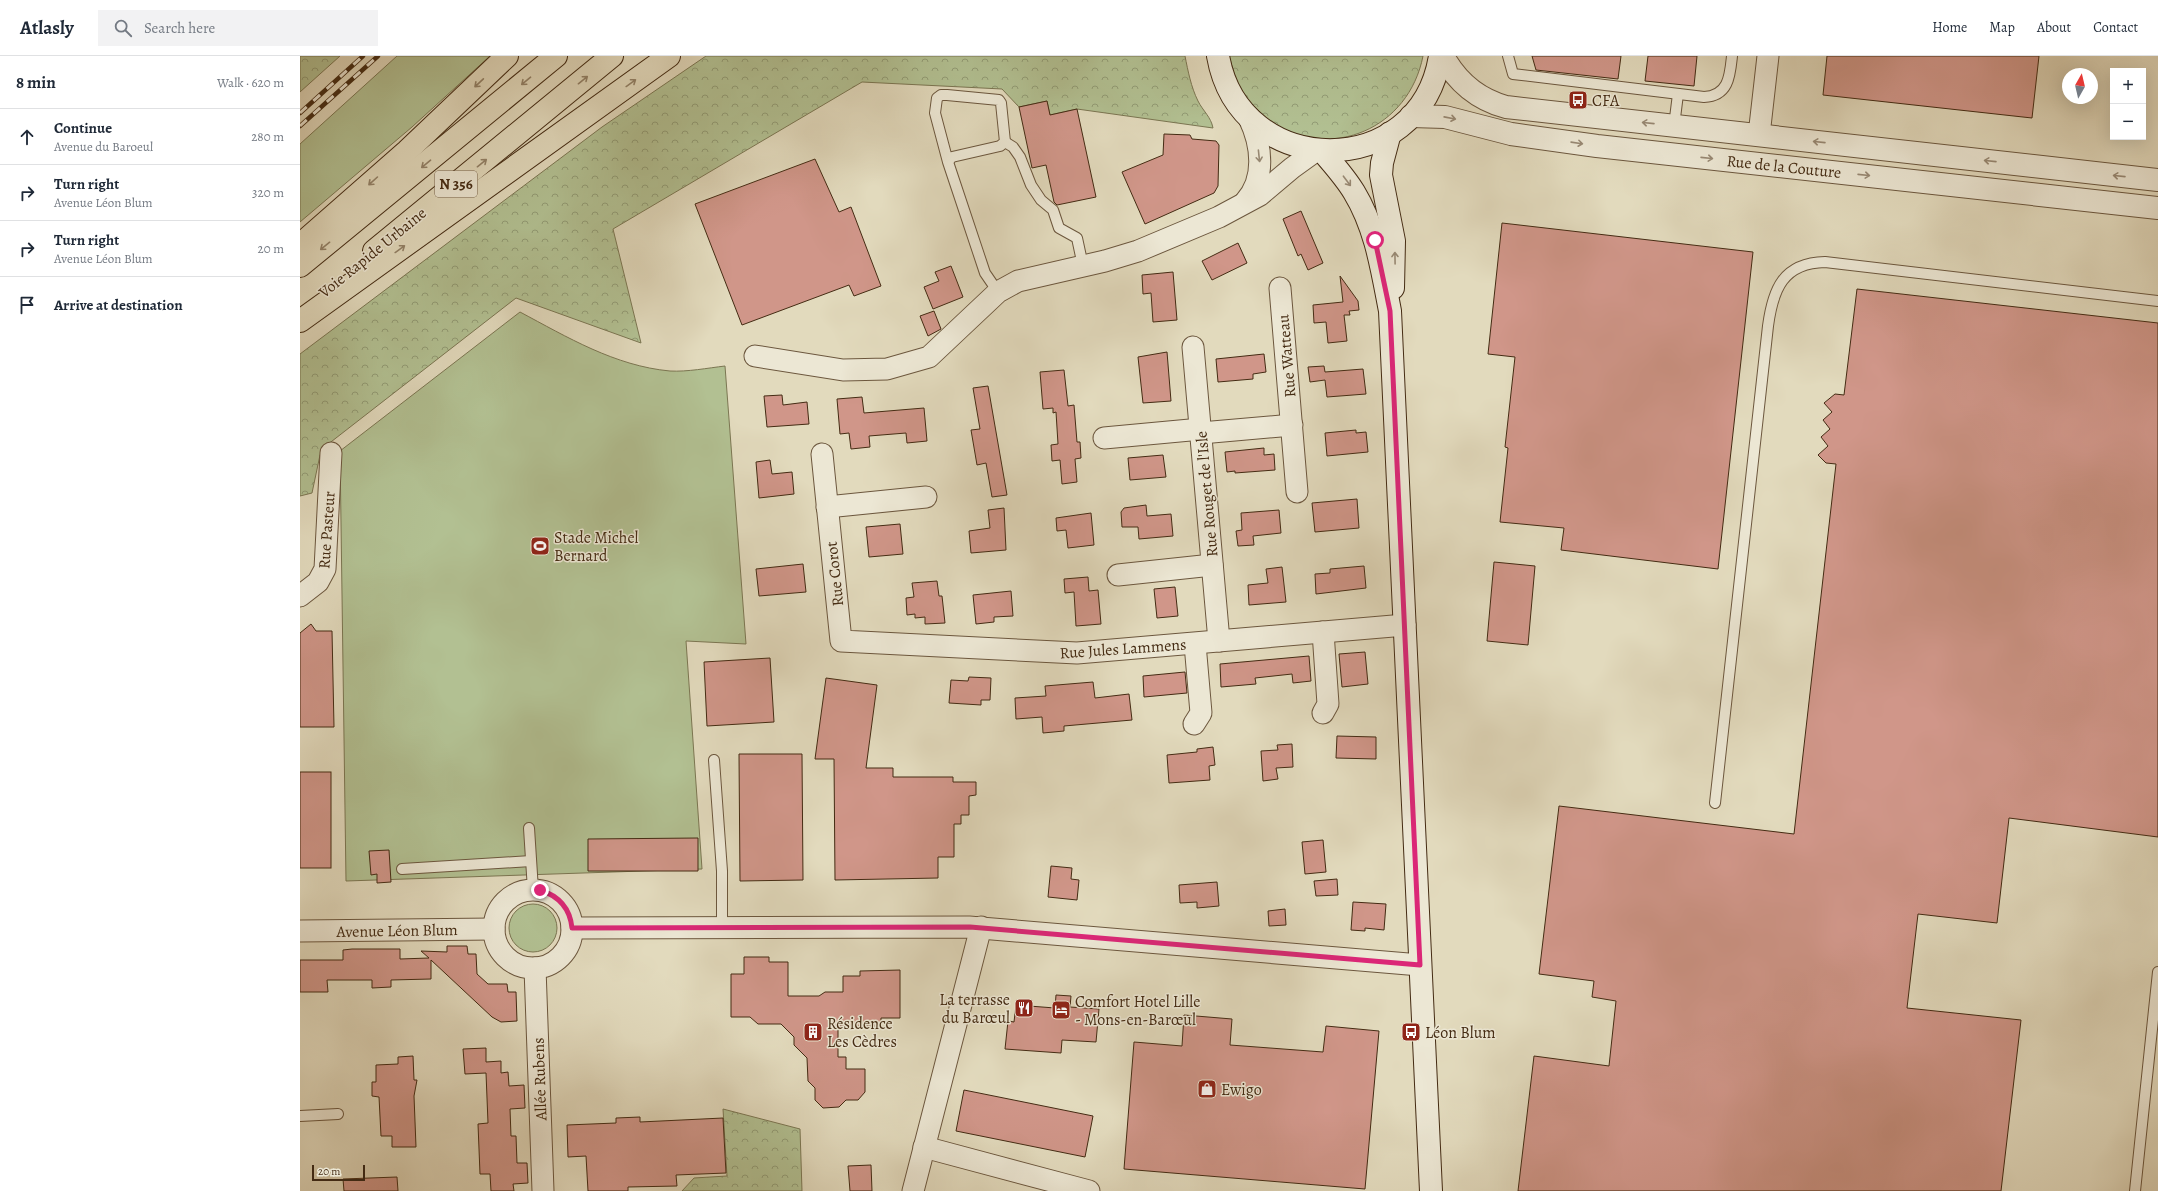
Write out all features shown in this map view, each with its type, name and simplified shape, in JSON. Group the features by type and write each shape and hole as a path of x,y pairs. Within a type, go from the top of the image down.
{"highway":[{"path":"300,245 407,151 507,56"},
{"name":"N 356","path":"300,266 556,56"},
{"name":"Voie Rapide Urbaine","path":"300,311 612,56"},
{"path":"300,321 669,56"}],"main road":[{"path":"1218,56 1222,73 1230,92 1249,118 1276,138 1295,146 1319,151 1358,147 1372,143 1390,133 1411,116 1431,86 1441,56"},
{"name":"Rue de la Couture","path":"1441,56 1468,89 1498,105 1759,136 2158,180"},
{"name":"Rue de la Couture","path":"1411,116 1445,117 1511,134 1597,146 2158,208"},
{"path":"1390,133 1381,169 1394,242 1394,271 1390,311 1431,1191"},
{"path":"1319,151 1354,190 1365,214 1376,245 1390,311"}],"street":[{"path":"1759,136 1768,56"},
{"path":"1240,206 1253,192 1260,172 1257,140 1249,118"},
{"path":"755,356 843,370 887,369 929,357 998,292 1018,281 1083,266 1138,251 1219,217 1260,195 1296,164 1319,151"},
{"name":"Rue Watteau","path":"1280,288 1297,492"},
{"name":"Rue Rouget de l'Isle","path":"1194,347 1219,641"},
{"path":"1104,438 1292,425"},
{"name":"Rue Pasteur","path":"300,596 318,582 325,569 330,453"},
{"name":"Rue Corot","path":"822,454 841,641"},
{"path":"827,506 926,497"},
{"path":"1118,574 1212,565"},
{"name":"Rue Jules Lammens","path":"841,641 1062,654 1195,644 1404,625"},
{"path":"1322,632 1328,704 1323,713"},
{"path":"1194,724 1202,712 1195,644"},
{"path":"533,890 548,893 560,901 569,913 572,928 570,943 562,956 549,964 535,968 519,965 506,957 497,944 494,929 497,914 505,902 518,893 533,890"},
{"path":"572,928 981,928 1420,965"},
{"path":"913,1191 981,928"},
{"name":"Avenue Léon Blum","path":"300,931 494,929"},
{"name":"Allée Rubens","path":"535,968 543,1191"},
{"path":"924,1147 1089,1191"}],"lane":[{"path":"1508,56 1513,74 1704,97 1717,95 1726,86 1729,80 1732,56"},
{"path":"1674,126 1678,94"},
{"path":"998,292 985,273 948,162 935,109 937,98 941,95 998,100 1002,103 1005,142 1013,148 1020,157 1031,185 1041,200 1053,210 1059,228 1077,238 1083,266"},
{"path":"948,162 952,157 1000,146 1005,142"},
{"path":"1715,803 1768,326 1776,292 1782,279 1800,266 1825,262 2158,301"},
{"path":"714,760 722,871 722,927"},
{"path":"529,828 533,890"},
{"path":"402,869 531,861"},
{"path":"2135,1191 2158,972"},
{"path":"300,1116 338,1114"}],"green space":[{"path":"300,56 340,56 300,92"},
{"path":"397,56 490,56 412,127 300,222 300,144"},
{"path":"706,56 1185,56 1190,79 1196,96 1200,105 1211,121 1213,128 1077,109 1050,115 1047,101 1019,107 1002,89 862,82 613,229 641,343 516,298 327,445 320,455 312,493 300,496 300,354 602,127"},
{"path":"1229,56 1423,56 1415,81 1402,102 1385,119 1364,131 1342,138 1318,139 1294,134 1270,122 1241,92"},
{"name":"Stade Michel Bernard","path":"520,312 592,349 630,363 670,371 725,366 746,644 686,641 702,869 346,881 340,451"},
{"path":"528,904 538,904 550,911 557,923 557,933 550,945 538,952 528,952 520,948 513,941 509,933 509,923 513,915 520,908"},
{"path":"723,1109 800,1129 802,1191 682,1191 694,1178 727,1176"}],"building":[{"path":"1532,56 1621,56 1618,79 1536,70"},
{"path":"1648,56 1697,56 1694,86 1645,81"},
{"path":"1827,56 2039,56 2032,118 1823,95"},
{"path":"1047,101 1050,115 1077,109 1096,197 1057,205 1054,202 1046,165 1032,168 1019,107"},
{"path":"1164,134 1190,135 1192,139 1216,141 1219,145 1218,186 1214,193 1145,224 1122,172 1163,155"},
{"path":"815,159 839,212 851,207 881,286 854,296 849,285 742,325 695,204"},
{"path":"1301,211 1323,263 1308,270 1301,254 1298,256 1283,219"},
{"path":"1502,223 1753,252 1718,569 1561,550 1564,528 1500,522 1508,448 1505,447 1515,357 1488,354"},
{"path":"1238,243 1247,263 1212,280 1202,261"},
{"path":"951,266 963,297 933,309 924,287 939,281 935,272"},
{"path":"1173,272 1177,320 1153,322 1151,293 1143,294 1142,275"},
{"path":"1340,276 1358,301 1359,310 1349,311 1350,315 1344,315 1347,341 1328,343 1326,322 1314,323 1313,305 1343,302"},
{"path":"1857,289 2158,323 2158,837 2009,818 1997,923 1918,914 1907,1008 2021,1020 2001,1191 1518,1191 1534,1056 1609,1066 1616,1001 1592,997 1594,981 1539,974 1559,806 1794,834 1836,464 1826,463 1818,455 1828,446 1821,437 1830,429 1823,420 1832,412 1824,403 1835,394 1844,395"},
{"path":"934,311 941,329 928,336 920,316"},
{"path":"1167,352 1171,401 1143,403 1138,357"},
{"path":"1264,354 1266,372 1253,374 1253,379 1218,382 1216,359"},
{"path":"1324,366 1325,372 1363,369 1366,394 1327,397 1325,380 1310,382 1308,367"},
{"path":"1064,370 1068,406 1074,405 1077,442 1080,442 1081,458 1075,459 1077,482 1062,484 1060,460 1052,461 1051,445 1058,444 1056,412 1053,413 1053,408 1043,409 1040,372"},
{"path":"988,386 1007,495 992,497 986,463 977,465 971,430 980,429 973,388"},
{"path":"782,395 783,405 807,402 809,424 767,427 764,396"},
{"path":"862,397 864,413 924,408 927,441 907,443 906,433 869,436 870,447 851,449 849,433 840,434 837,399"},
{"path":"1356,430 1356,433 1366,432 1368,452 1327,456 1325,433"},
{"path":"1264,448 1264,455 1274,454 1275,470 1235,473 1235,471 1227,472 1225,452"},
{"path":"1163,455 1166,477 1130,480 1128,458"},
{"path":"770,460 772,474 792,472 794,494 759,498 756,462"},
{"path":"1357,499 1359,528 1315,532 1312,503"},
{"path":"1146,505 1147,516 1171,514 1173,536 1139,539 1138,527 1122,527 1121,512 1124,508"},
{"path":"1004,508 1006,550 971,553 969,531 990,528 988,510"},
{"path":"1279,510 1281,533 1253,536 1254,545 1238,546 1236,531 1242,530 1241,513"},
{"path":"1091,513 1094,545 1068,548 1066,530 1057,531 1056,518"},
{"path":"900,524 903,554 869,557 866,527"},
{"path":"1494,562 1535,566 1528,645 1487,641"},
{"path":"803,564 806,592 759,596 756,569"},
{"path":"1364,566 1366,588 1316,594 1315,574 1330,573 1330,569"},
{"path":"1282,567 1286,602 1249,605 1248,585 1268,583 1266,569"},
{"path":"1088,577 1089,591 1098,590 1101,624 1076,626 1074,592 1065,593 1064,579"},
{"path":"937,581 939,596 942,596 945,623 925,624 925,617 915,618 915,614 907,615 906,598 914,597 912,583"},
{"path":"1175,587 1178,616 1157,618 1154,589"},
{"path":"1011,591 1013,616 994,617 994,622 976,624 973,595"},
{"path":"311,624 316,631 332,631 334,727 300,727 300,633"},
{"path":"1365,652 1368,684 1342,687 1339,654"},
{"path":"1309,656 1311,681 1293,683 1292,674 1255,678 1256,684 1221,687 1220,664"},
{"path":"770,658 774,722 707,726 704,662"},
{"path":"1185,672 1187,693 1144,697 1143,676"},
{"path":"969,677 991,678 990,700 981,700 981,705 949,703 951,680 968,681"},
{"path":"826,678 877,685 866,768 893,768 893,777 953,777 953,782 976,782 976,795 969,796 969,815 961,815 961,824 954,824 954,857 938,857 938,878 835,880 834,759 815,759"},
{"path":"1093,682 1095,698 1129,694 1132,720 1064,726 1064,731 1043,733 1042,717 1016,719 1015,698 1046,696 1045,686"},
{"path":"1337,736 1376,737 1376,759 1336,758"},
{"path":"1292,744 1293,767 1276,768 1278,779 1263,781 1261,751 1278,750 1277,745"},
{"path":"1213,747 1215,765 1209,766 1210,780 1169,783 1167,755 1197,752 1197,749"},
{"path":"739,754 802,754 803,880 740,881"},
{"path":"300,772 331,772 331,868 300,868"},
{"path":"698,838 698,871 588,871 588,839"},
{"path":"1323,840 1326,872 1305,874 1302,842"},
{"path":"389,850 391,882 377,883 377,874 371,875 369,851"},
{"path":"1051,866 1072,868 1071,879 1079,880 1077,900 1048,897"},
{"path":"1337,879 1338,895 1316,896 1314,881"},
{"path":"1217,882 1219,906 1197,908 1197,902 1180,903 1179,885"},
{"path":"1353,902 1386,904 1384,930 1365,928 1365,931 1351,930"},
{"path":"1285,909 1286,925 1269,926 1268,911"},
{"path":"447,946 467,946 468,954 476,954 477,974 488,984 507,984 508,992 516,992 517,1021 501,1022 492,1017 431,960 431,979 391,980 391,987 372,988 372,980 327,980 328,992 300,992 300,960 343,960 343,950 352,949 400,949 400,959 429,958 421,951 447,952"},
{"name":"Résidence Les Cèdres","path":"744,957 769,957 769,962 788,962 788,996 819,996 825,992 843,992 843,976 860,976 860,971 900,970 900,1018 881,1018 881,1026 838,1026 838,1057 846,1057 846,1069 865,1069 865,1092 858,1100 846,1100 839,1107 823,1108 815,1100 815,1088 808,1081 807,1058 794,1045 794,1037 781,1024 758,1024 750,1017 731,1017 731,974 744,974"},
{"path":"1056,995 1071,996 1070,1007 1099,1009 1096,1042 1062,1040 1061,1053 1005,1049 1008,1021 1014,1022 1016,1005 1055,1008"},
{"path":"1184,1015 1232,1019 1230,1045 1323,1052 1326,1026 1379,1031 1365,1189 1124,1169 1134,1042 1182,1046"},
{"path":"486,1048 486,1062 501,1061 501,1073 508,1072 509,1086 524,1085 525,1108 510,1109 511,1136 516,1136 517,1163 527,1163 528,1183 513,1184 514,1191 491,1191 490,1174 480,1174 478,1124 488,1123 486,1073 465,1074 463,1049"},
{"path":"413,1056 414,1080 417,1080 414,1096 416,1147 392,1147 392,1136 381,1136 379,1097 372,1096 372,1082 376,1082 376,1065 398,1064 398,1057"},
{"path":"964,1090 1093,1116 1085,1157 956,1131"},
{"path":"640,1117 640,1122 723,1118 726,1173 676,1175 677,1186 628,1187 628,1191 588,1191 586,1156 568,1157 567,1125 616,1123 616,1118"},
{"path":"871,1165 872,1191 850,1191 848,1166"},
{"path":"397,1177 398,1191 344,1191 343,1179"}],"railway":[{"path":"300,113 363,56"},
{"path":"300,126 378,56"}],"place":[{"name":"CFA","path":"1578,100"},
{"name":"Stade Michel Bernard","path":"540,546"},
{"name":"La terrasse du Barœul","path":"1024,1008"},
{"name":"Comfort Hotel Lille - Mons-en-Barœul","path":"1061,1010"},
{"name":"Résidence Les Cèdres","path":"813,1032"},
{"name":"Léon Blum","path":"1411,1032"},
{"name":"Ewigo","path":"1207,1089"}],"route":[{"path":"540,890 554,896 560,901 569,913 572,928 970,927 1420,965 1390,311 1375,240"}]}
